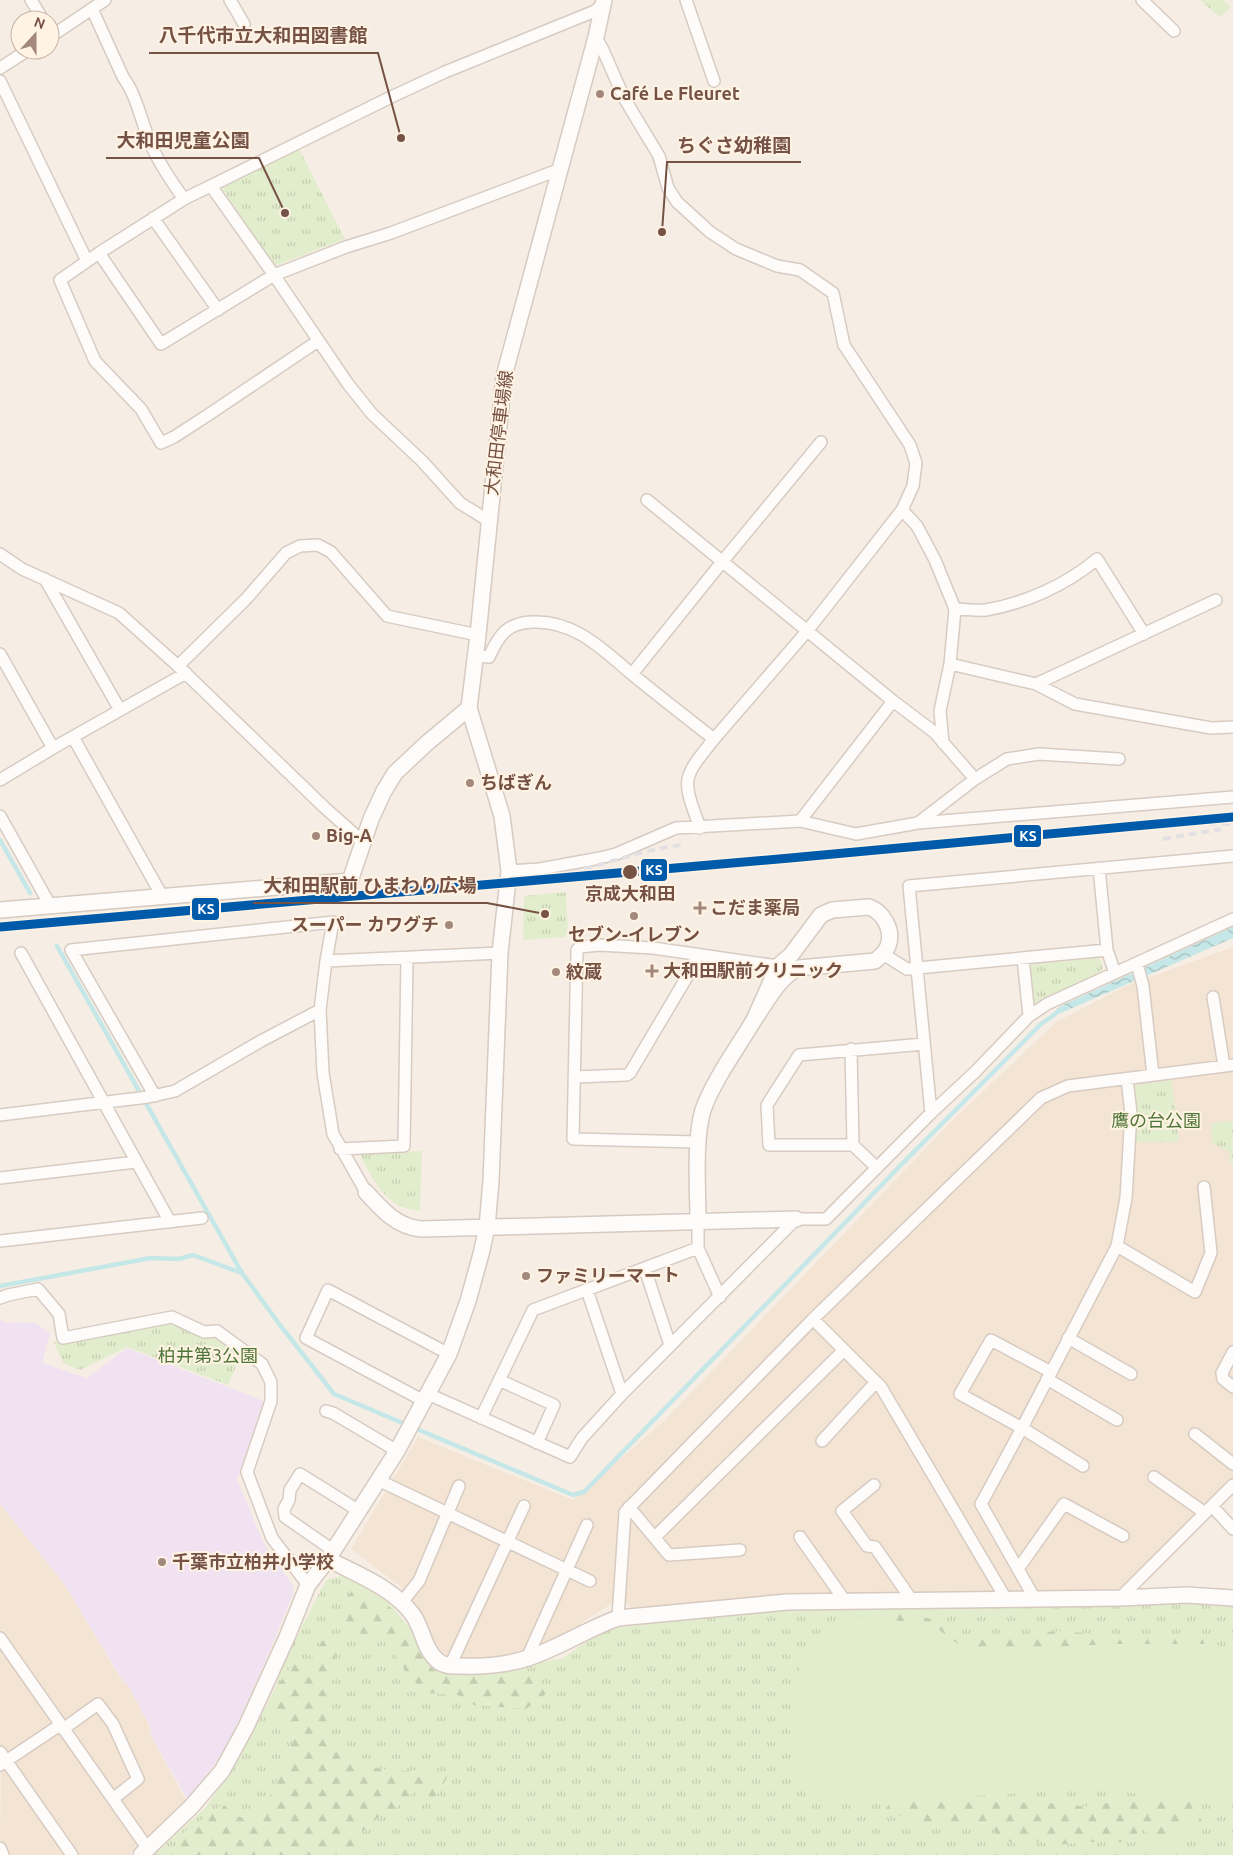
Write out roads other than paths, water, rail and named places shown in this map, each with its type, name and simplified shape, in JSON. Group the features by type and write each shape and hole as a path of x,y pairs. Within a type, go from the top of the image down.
{"street":[{"path":"60,29 105,0"},
{"path":"230,0 244,24"},
{"path":"686,0 714,81"},
{"path":"1142,0 1174,31"},
{"path":"318,341 216,410 174,437 161,443 141,409 95,361 60,280 184,199 389,98 446,72 595,11 605,1"},
{"name":"大和田停車場線","path":"144,1852 191,1808 222,1772 246,1727 288,1637 308,1585 331,1555 397,1451 448,1354 468,1301 487,1227 500,953 509,872 506,833 501,810 469,708 504,376 605,1"},
{"path":"92,9 123,77 130,87 150,143 170,180 184,199"},
{"path":"596,37 624,98 659,156 668,188 677,202 710,232 736,248 777,266 800,270 833,292 844,344 910,445 916,463 912,486 902,510 808,630 692,766 688,778 687,791 700,828"},
{"path":"0,68 12,60"},
{"path":"0,81 87,261"},
{"path":"99,253 162,344 274,276 346,247 391,233 558,170"},
{"path":"211,186 348,384 372,414 428,467 460,502 489,521"},
{"path":"153,218 218,310"},
{"path":"632,674 821,442"},
{"path":"648,500 892,701 934,732 974,779"},
{"path":"902,510 917,526 935,560 955,609 950,664 940,711 943,743"},
{"path":"0,780 120,710 182,669 286,553 300,546 318,545 330,552 386,616 478,635"},
{"path":"0,554 22,568 118,613 182,669 362,841"},
{"path":"955,609 984,610 1034,596 1061,585 1097,559 1144,634"},
{"path":"45,579 120,710"},
{"path":"1036,684 1216,600"},
{"path":"475,656 489,657 499,639 513,624 545,621 561,624 602,648 714,739"},
{"path":"0,654 53,748"},
{"path":"950,664 1036,684 1075,704 1211,728 1233,727"},
{"path":"800,821 892,701"},
{"path":"0,910 350,881 362,841 384,791 395,773 469,708"},
{"path":"73,737 162,896"},
{"path":"918,823 974,779 1008,759 1039,754 1119,758"},
{"path":"509,872 540,870 616,854 670,830 800,821 856,834 918,823 1233,797"},
{"path":"0,816 50,905"},
{"path":"931,1112 909,886 1233,856"},
{"path":"1099,868 1107,950 1115,973"},
{"path":"720,1297 698,1248 698,1142 703,1110 712,1090 754,1020 781,982 794,970 806,967 875,961 883,954 888,947 889,941 886,921 881,914 876,909 869,907 832,910 822,915 791,955 778,966 754,1020"},
{"path":"152,1097 71,950 333,922 320,1010 323,1072 333,1134 366,1192 392,1218 412,1228 826,1219 1029,1016 1047,1004 1115,973 1138,966 1233,919"},
{"path":"698,1142 573,1140 578,950 580,947 615,945 653,948 778,966"},
{"path":"883,954 907,969 917,969 1107,950"},
{"path":"20,953 170,1222"},
{"path":"326,962 500,953"},
{"path":"574,1077 626,1075 630,1073 694,965 697,954"},
{"path":"1022,958 1029,1016"},
{"path":"340,1149 404,1146 407,959"},
{"path":"1138,966 1143,986 1153,1075"},
{"path":"618,1618 625,1512 629,1507 813,1319 1041,1098 1068,1086 1228,1066 1213,997"},
{"path":"0,1115 152,1097 174,1091 261,1041 320,1010"},
{"path":"877,1168 853,1146 769,1146 767,1105 799,1054 924,1044"},
{"path":"851,1049 853,1146"},
{"path":"1035,1599 981,1504 1117,1246 1126,1198 1132,1113 1127,1079"},
{"path":"0,1178 136,1162"},
{"path":"1117,1246 1195,1292 1211,1253 1204,1187"},
{"path":"0,1240 202,1218"},
{"path":"448,1354 328,1290 306,1338 426,1398 481,1418 570,1457 582,1438 622,1394 796,1219"},
{"path":"481,1418 533,1310 698,1248"},
{"path":"644,1269 670,1345"},
{"path":"0,1298 38,1289 59,1314 63,1338 172,1317 204,1332 217,1331 262,1364 270,1382 271,1401 247,1472 272,1538 308,1585"},
{"path":"587,1290 622,1394"},
{"path":"813,1319 881,1387 1006,1599"},
{"path":"1068,1338 1131,1374"},
{"path":"1083,1466 1022,1428 960,1394 991,1340 1117,1420"},
{"path":"655,1538 844,1350"},
{"path":"1233,1352 1222,1372 1224,1379 1233,1387"},
{"path":"499,1380 554,1405 537,1443"},
{"path":"822,1441 876,1382"},
{"path":"326,1411 333,1413 397,1451"},
{"path":"1195,1434 1233,1464"},
{"path":"359,1511 300,1474 290,1490 290,1500 284,1509 285,1516 331,1555 402,1602 414,1616 427,1645 439,1662 450,1666 472,1666 527,1658 596,1626 618,1618 787,1602 911,1599 1120,1598 1188,1595 1233,1598"},
{"path":"1154,1476 1209,1509 1233,1529"},
{"path":"378,1480 590,1581"},
{"path":"874,1485 842,1511 867,1546 875,1547 911,1599"},
{"path":"1120,1598 1233,1485"},
{"path":"402,1602 419,1581 460,1486"},
{"path":"1018,1569 1064,1504 1124,1536"},
{"path":"450,1666 524,1506"},
{"path":"629,1507 670,1555 740,1550"},
{"path":"527,1658 586,1525"},
{"path":"800,1537 845,1601"},
{"path":"0,1639 113,1799 144,1852"},
{"path":"72,1855 2,1759 62,1727 98,1704 113,1724 138,1779 113,1799"},
{"path":"0,1848 3,1855"}],"water":[{"path":"1233,927 1233,938 1047,1019 1065,1004"}],"waterway":[{"path":"0,840 30,893"},
{"path":"57,946 242,1273 334,1394 573,1495 584,1492 900,1166 1041,1024 1054,1015"},
{"path":"0,1286 151,1258 179,1259 193,1255 242,1273"}],"railway":[{"path":"1157,824 1233,824"},
{"path":"1163,839 1221,829"},
{"path":"547,879 647,851 681,845"}],"place":[{"name":"Café Le Fleuret","path":"600,94"},
{"name":"八千代市立大和田図書館","path":"401,138"},
{"name":"大和田児童公園","path":"285,213"},
{"name":"ちぐさ幼稚園","path":"662,232"},
{"name":"ちばぎん","path":"470,783"},
{"name":"Big-A","path":"316,836"},
{"name":"京成大和田","path":"630,872"},
{"name":"こだま薬局","path":"700,908"},
{"name":"大和田駅前 ひまわり広場","path":"545,914"},
{"name":"セブン-イレブン","path":"634,916"},
{"name":"スーパー カワグチ","path":"449,925"},
{"name":"大和田駅前クリニック","path":"652,971"},
{"name":"紋蔵","path":"556,972"},
{"name":"ファミリーマート","path":"526,1276"},
{"name":"千葉市立柏井小学校","path":"162,1562"}],"park label":[{"name":"鷹の台公園","path":"1156,1121"},
{"name":"柏井第3公園","path":"208,1356"}]}
